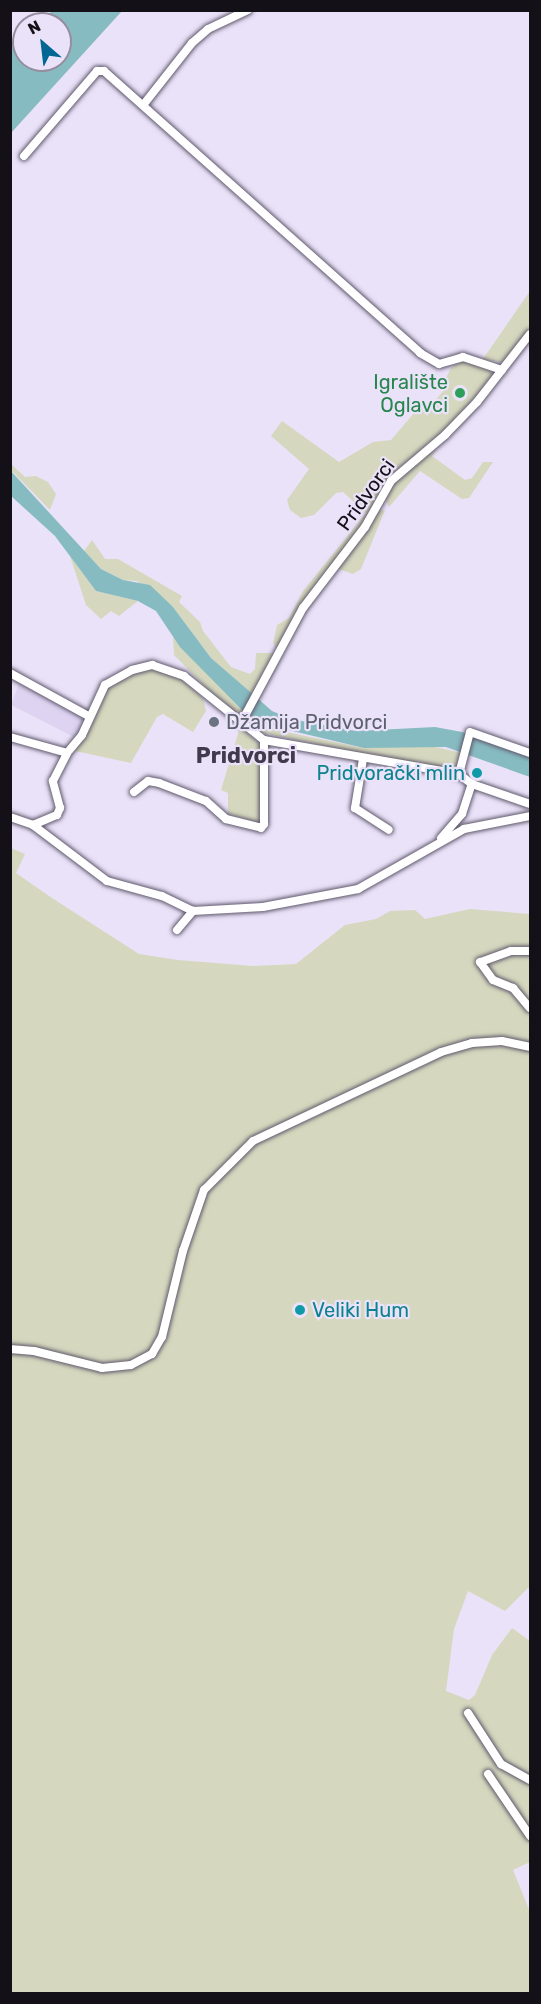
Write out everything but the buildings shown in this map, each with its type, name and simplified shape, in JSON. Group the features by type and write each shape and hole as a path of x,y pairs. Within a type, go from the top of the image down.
{"street":[{"path":"144,104 192,43 208,29 248,10"},
{"path":"24,156 97,71 104,71 144,104 420,353 439,364 463,357 502,370"},
{"name":"Pridvorci","path":"241,723 303,608 365,527 391,481 445,435 531,334"},
{"path":"33,825 57,815 60,808 53,781 67,753 82,735 105,685 132,670 152,664 184,676 264,740 304,744 363,759 459,774 472,784 531,804"},
{"path":"10,673 90,717"},
{"path":"459,774 470,732 531,753"},
{"path":"10,736 67,753"},
{"path":"134,792 148,782 159,783 206,801 226,819 261,828 264,824 264,740"},
{"path":"363,759 355,808 389,830"},
{"path":"438,842 462,814 472,784"},
{"path":"10,817 33,825 107,881 193,911 263,907 358,890 438,842 484,823 531,816"},
{"path":"177,930 193,911"},
{"path":"531,951 511,951 480,962 493,980 513,988 531,1008"},
{"path":"10,1349 34,1351 102,1368 131,1365 152,1354 162,1337 194,1215 204,1190 253,1141 441,1052 472,1042 502,1041 531,1047"},
{"path":"468,1713 501,1764 531,1780"},
{"path":"488,1774 531,1836"}],"shaded area":[{"path":"122,11 72,66 72,12 51,12"},
{"path":"11,44 12,72 66,72 11,133"},
{"path":"530,291 530,328 524,338 505,363 483,359"},
{"path":"460,360 486,366 493,375 456,420 392,474 365,523 300,605 277,649 273,643 277,625 289,618 303,591 366,513 343,492 336,493 314,515 301,518 290,510 287,500 309,469 271,436 282,421 339,462 373,442 391,440 414,413 416,404 423,410 434,402 449,384 445,380 451,368"},
{"path":"437,450 432,456 465,480 472,478 483,462 493,462 469,498 462,499 420,471 389,507 386,501 389,488 420,458"},
{"path":"10,463 25,477 36,476 48,482 56,494 50,510 11,470"},
{"path":"10,470 101,569 123,580 150,585 173,607 211,658 272,711 291,719 356,731 435,727 462,732 530,755 530,777 446,747 364,748 263,724 244,712 180,647 156,611 138,601 96,591 55,536 11,496"},
{"path":"385,510 361,569 353,574 336,568 378,511"},
{"path":"92,540 105,559 118,559 182,596 179,602 200,622 203,631 231,667 250,674 255,669 256,653 275,653 253,695 211,658 173,607 137,581 123,580 101,569 84,551"},
{"path":"70,556 96,591 138,601 119,616 111,611 101,619 86,605"},
{"path":"173,637 244,712 242,715 238,716 222,704 174,655"},
{"path":"151,666 175,674 203,698 206,711 193,732 163,714 157,717 131,763 75,751 107,686"},
{"path":"20,681 86,719 76,738 11,705"},
{"path":"249,716 281,731 364,748 426,745 462,753 454,773 263,733 251,726"},
{"path":"240,727 263,747 259,823 228,814 228,793 221,790"},
{"path":"11,848 25,854 16,873 52,898 139,954 178,960 253,966 296,964 345,925 376,919 390,911 415,910 425,919 470,909 530,914 530,1586 505,1611 468,1591 454,1629 446,1691 469,1700 475,1695 492,1655 512,1628 530,1641 530,1862 513,1870 530,1912 530,1993 11,1994"}],"place":[{"name":"Igralište Oglavci","path":"460,393"},
{"name":"Džamija Pridvorci","path":"214,722"},
{"name":"Pridvorački mlin","path":"477,773"},
{"name":"Veliki Hum","path":"300,1310"}],"district":[{"name":"Pridvorci","path":"246,756"}]}
